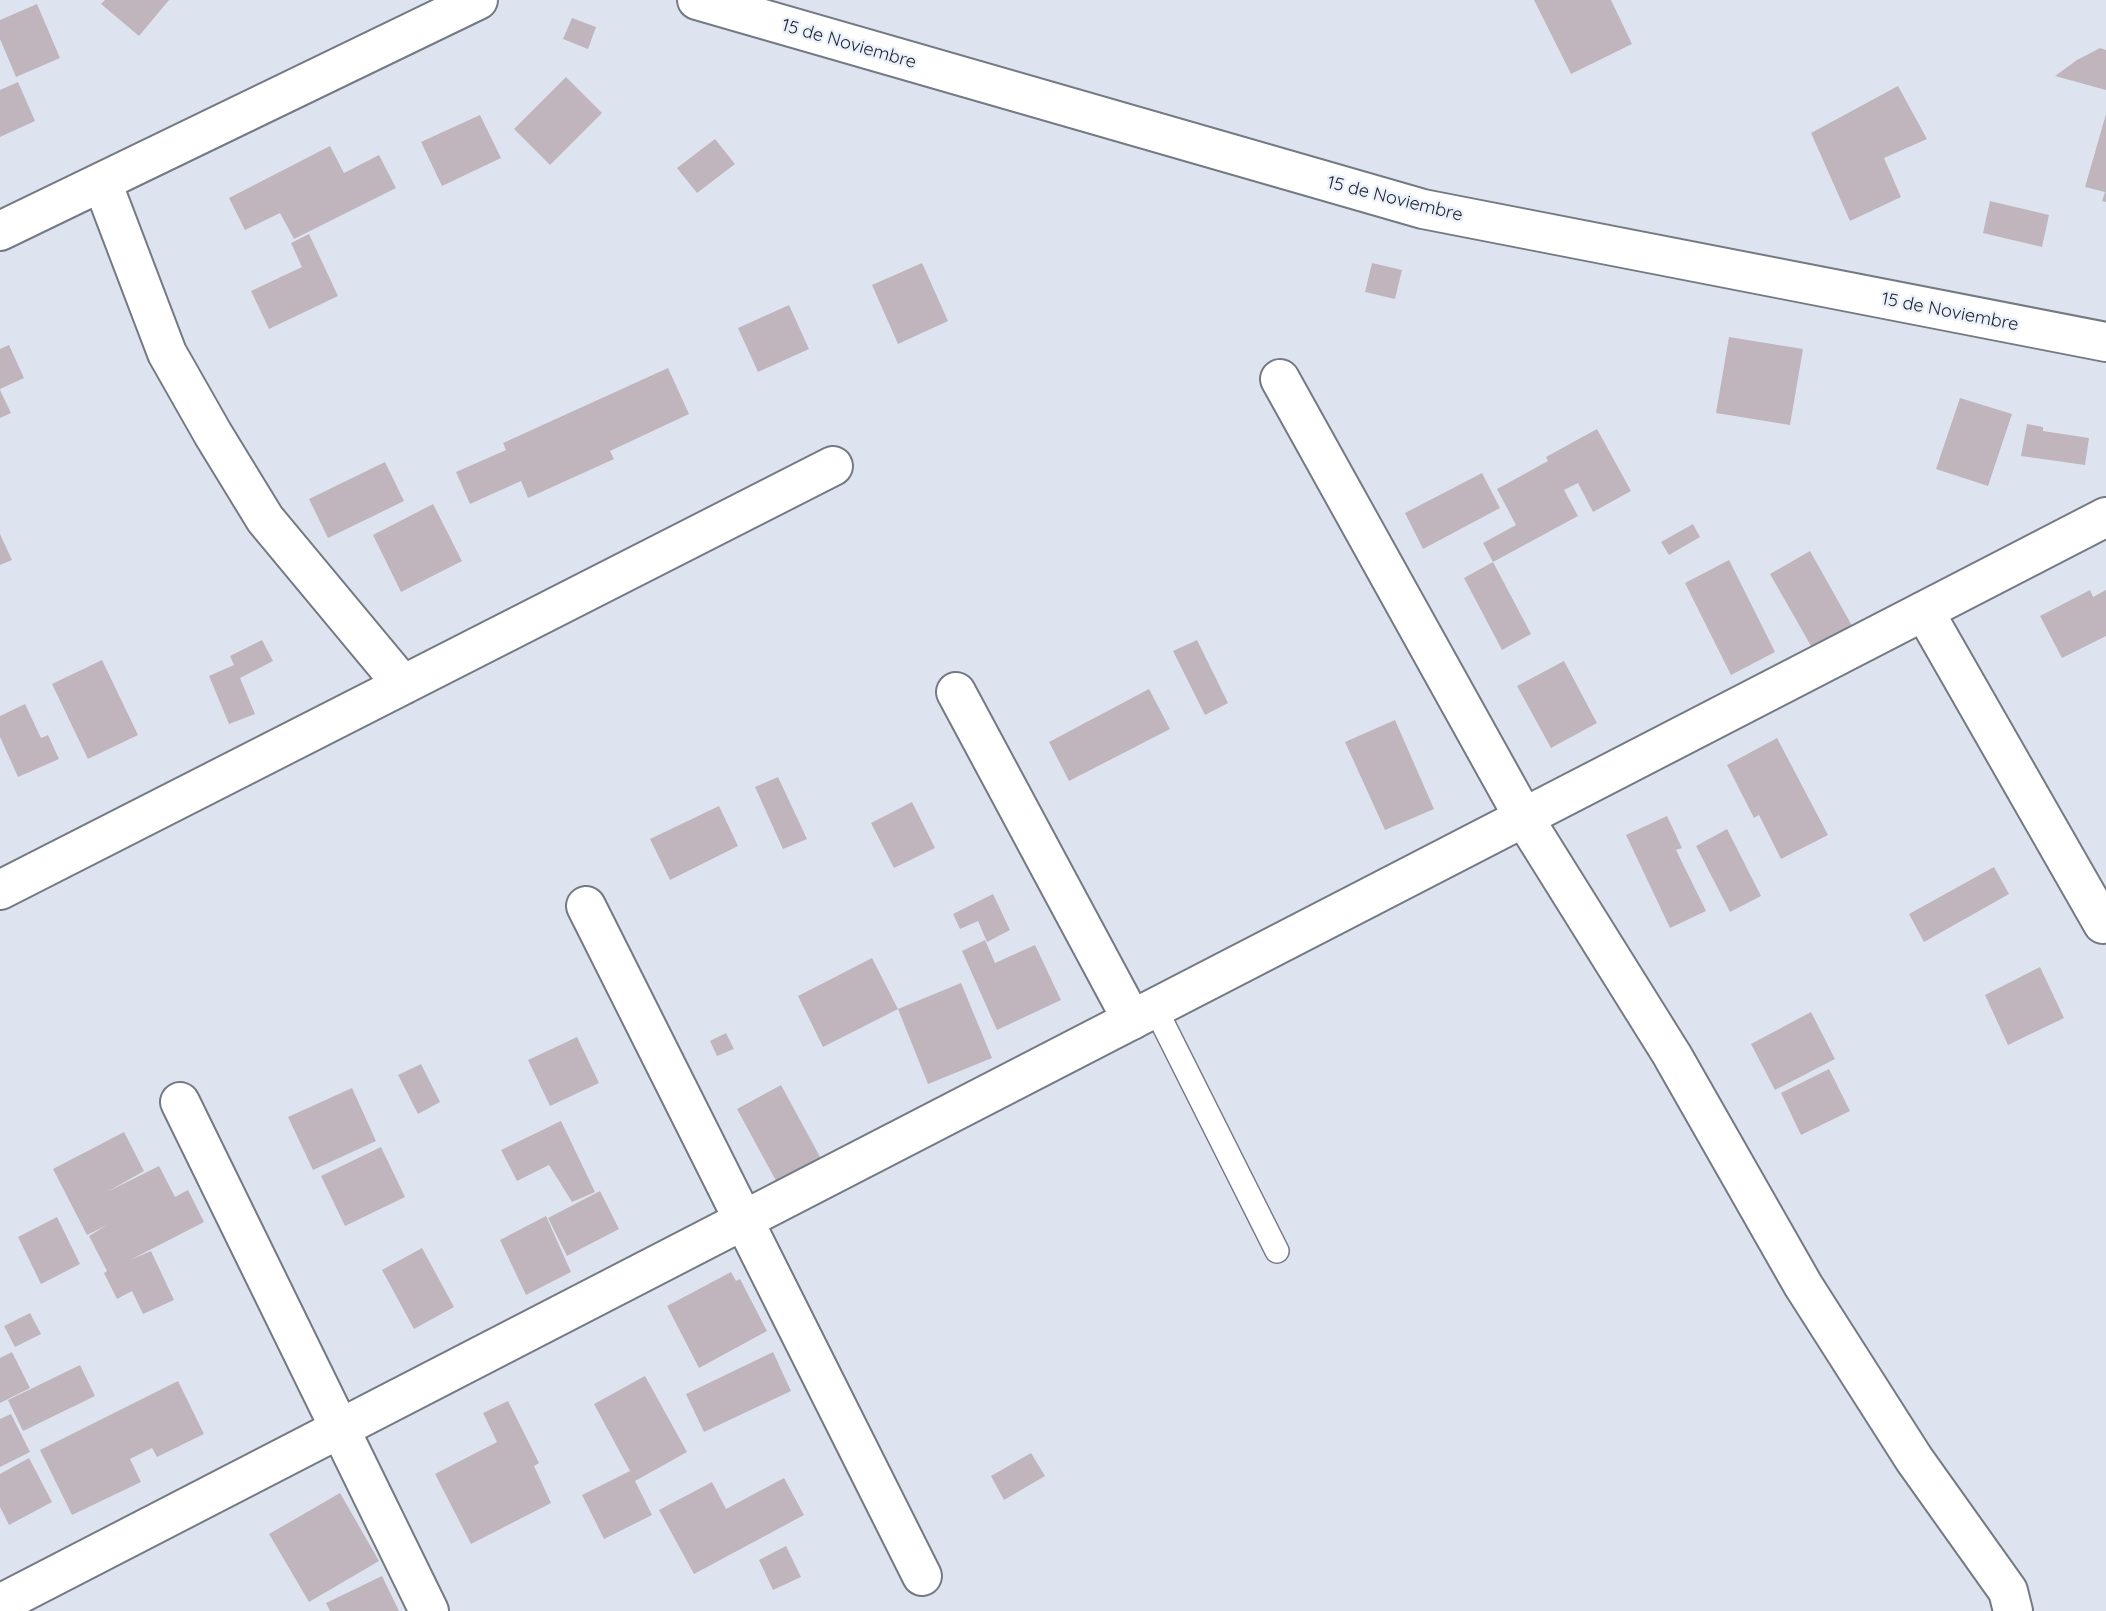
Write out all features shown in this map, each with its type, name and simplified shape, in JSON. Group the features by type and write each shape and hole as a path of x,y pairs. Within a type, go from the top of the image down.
{"street":[{"path":"0,231 478,0"},
{"name":"15 de Noviembre","path":"697,0 1423,209 2106,342"},
{"path":"102,182 167,352 213,434 265,519 403,685"},
{"path":"1280,379 1524,818 1672,1055 1803,1285 1914,1459 2008,1591 2013,1611"},
{"path":"0,890 832,466"},
{"path":"0,1604 2106,517"},
{"path":"1924,611 2103,924"},
{"path":"956,692 1143,1014"},
{"path":"586,906 922,1576"},
{"path":"180,1102 429,1611"}],"lane":[{"path":"1143,1014 1278,1251"}],"building":[{"path":"105,0 169,0 139,36 101,4"},
{"path":"1534,0 1611,0 1632,44 1571,74"},
{"path":"37,4 60,58 16,77 0,39 0,20"},
{"path":"572,18 596,27 588,49 563,39"},
{"path":"2100,48 2106,50 2106,90 2055,76 2077,60"},
{"path":"566,77 602,113 550,165 514,129"},
{"path":"18,82 35,121 0,137 0,90"},
{"path":"1898,86 1927,139 1884,158 1901,197 1850,221 1811,133"},
{"path":"2106,114 2106,202 2102,201 2105,192 2085,187"},
{"path":"480,115 501,158 442,186 421,142"},
{"path":"715,139 735,164 697,193 677,168"},
{"path":"330,146 344,173 379,155 396,188 294,239 280,213 245,230 229,198"},
{"path":"1990,201 2049,215 2042,247 1983,233"},
{"path":"309,234 338,296 269,329 251,291 302,267 291,243"},
{"path":"922,263 948,321 898,344 872,285"},
{"path":"1372,263 1402,270 1395,299 1365,292"},
{"path":"789,305 809,349 758,372 738,328"},
{"path":"1729,337 1803,349 1790,425 1716,413"},
{"path":"9,345 24,378 0,389 0,349"},
{"path":"668,368 689,414 610,451 614,459 528,498 521,481 470,504 456,472 506,450 503,443"},
{"path":"0,390 11,413 0,418"},
{"path":"1960,398 2012,414 1988,486 1936,469"},
{"path":"2027,424 2043,427 2043,431 2089,438 2085,465 2021,456"},
{"path":"1597,429 1631,491 1593,512 1578,483 1564,490 1578,516 1493,562 1483,543 1516,525 1497,489 1548,461 1546,457"},
{"path":"385,462 404,501 328,538 309,499"},
{"path":"1482,473 1500,508 1423,549 1405,513"},
{"path":"433,504 462,561 401,592 373,535"},
{"path":"1693,524 1700,537 1669,555 1661,542"},
{"path":"0,534 12,560 0,565"},
{"path":"1810,551 1855,631 1815,653 1770,574"},
{"path":"1729,560 1775,652 1731,675 1685,583"},
{"path":"1493,562 1531,634 1502,650 1464,578"},
{"path":"2090,590 2093,597 2106,590 2106,636 2062,658 2040,616"},
{"path":"262,640 273,661 240,678 255,714 229,724 209,676 234,665 230,656"},
{"path":"1197,640 1228,703 1205,715 1173,651"},
{"path":"102,660 138,735 88,759 52,684"},
{"path":"1564,661 1597,723 1551,748 1517,686"},
{"path":"1149,689 1170,729 1069,781 1049,742"},
{"path":"25,704 41,738 48,735 59,759 18,777 0,737 0,716"},
{"path":"1395,720 1434,809 1385,830 1345,742"},
{"path":"1777,738 1828,835 1781,859 1759,815 1754,818 1727,765"},
{"path":"778,777 807,839 783,849 755,787"},
{"path":"912,802 935,848 894,868 871,823"},
{"path":"719,806 738,846 670,880 650,839"},
{"path":"1667,816 1682,848 1676,850 1706,911 1670,928 1626,835"},
{"path":"1727,829 1761,896 1730,912 1696,846"},
{"path":"1994,867 2009,894 1924,942 1909,914"},
{"path":"993,894 1010,930 987,942 978,921 960,929 953,914"},
{"path":"985,940 995,963 1035,945 1061,1000 997,1030 962,951"},
{"path":"872,958 898,1009 823,1047 798,996"},
{"path":"2040,967 2064,1018 2008,1045 1985,995"},
{"path":"961,983 992,1058 928,1084 898,1009"},
{"path":"1811,1012 1835,1059 1775,1090 1751,1044"},
{"path":"726,1033 734,1049 717,1056 710,1041"},
{"path":"577,1037 599,1083 550,1106 528,1060"},
{"path":"421,1064 440,1102 418,1114 398,1075"},
{"path":"1829,1069 1850,1111 1801,1135 1781,1093"},
{"path":"781,1085 825,1166 781,1190 737,1109"},
{"path":"352,1088 376,1141 313,1170 288,1117"},
{"path":"561,1121 595,1192 572,1202 549,1165 517,1181 501,1150"},
{"path":"124,1132 144,1171 107,1192 159,1166 175,1197 188,1190 204,1222 130,1260 151,1251 174,1300 143,1314 132,1291 117,1299 104,1273 107,1271 89,1236 107,1225 87,1235 53,1169"},
{"path":"381,1147 405,1197 345,1226 321,1176"},
{"path":"600,1191 619,1229 567,1256 548,1218"},
{"path":"546,1216 571,1272 526,1295 500,1240"},
{"path":"57,1217 80,1264 41,1284 18,1237"},
{"path":"422,1248 454,1307 414,1329 382,1270"},
{"path":"731,1272 736,1281 740,1279 767,1331 699,1368 667,1306"},
{"path":"30,1313 41,1334 15,1347 4,1326"},
{"path":"12,1352 30,1388 0,1403 0,1358"},
{"path":"773,1352 791,1391 704,1432 686,1394"},
{"path":"80,1365 95,1396 23,1431 8,1400"},
{"path":"645,1376 687,1452 635,1481 652,1515 604,1539 582,1495 630,1471 594,1404"},
{"path":"178,1381 204,1434 157,1457 152,1448 130,1459 141,1482 72,1515 40,1450"},
{"path":"508,1401 539,1463 534,1466 551,1503 471,1544 435,1474 497,1442 483,1413"},
{"path":"11,1414 30,1452 0,1467 0,1419"},
{"path":"1031,1453 1045,1476 1004,1500 991,1476"},
{"path":"29,1458 52,1502 9,1525 0,1507 0,1474"},
{"path":"784,1478 804,1515 694,1574 659,1510 712,1482 726,1509"},
{"path":"340,1493 379,1561 309,1602 269,1534"},
{"path":"786,1546 801,1577 773,1590 759,1560"},
{"path":"382,1576 399,1611 330,1611 326,1603"}]}
